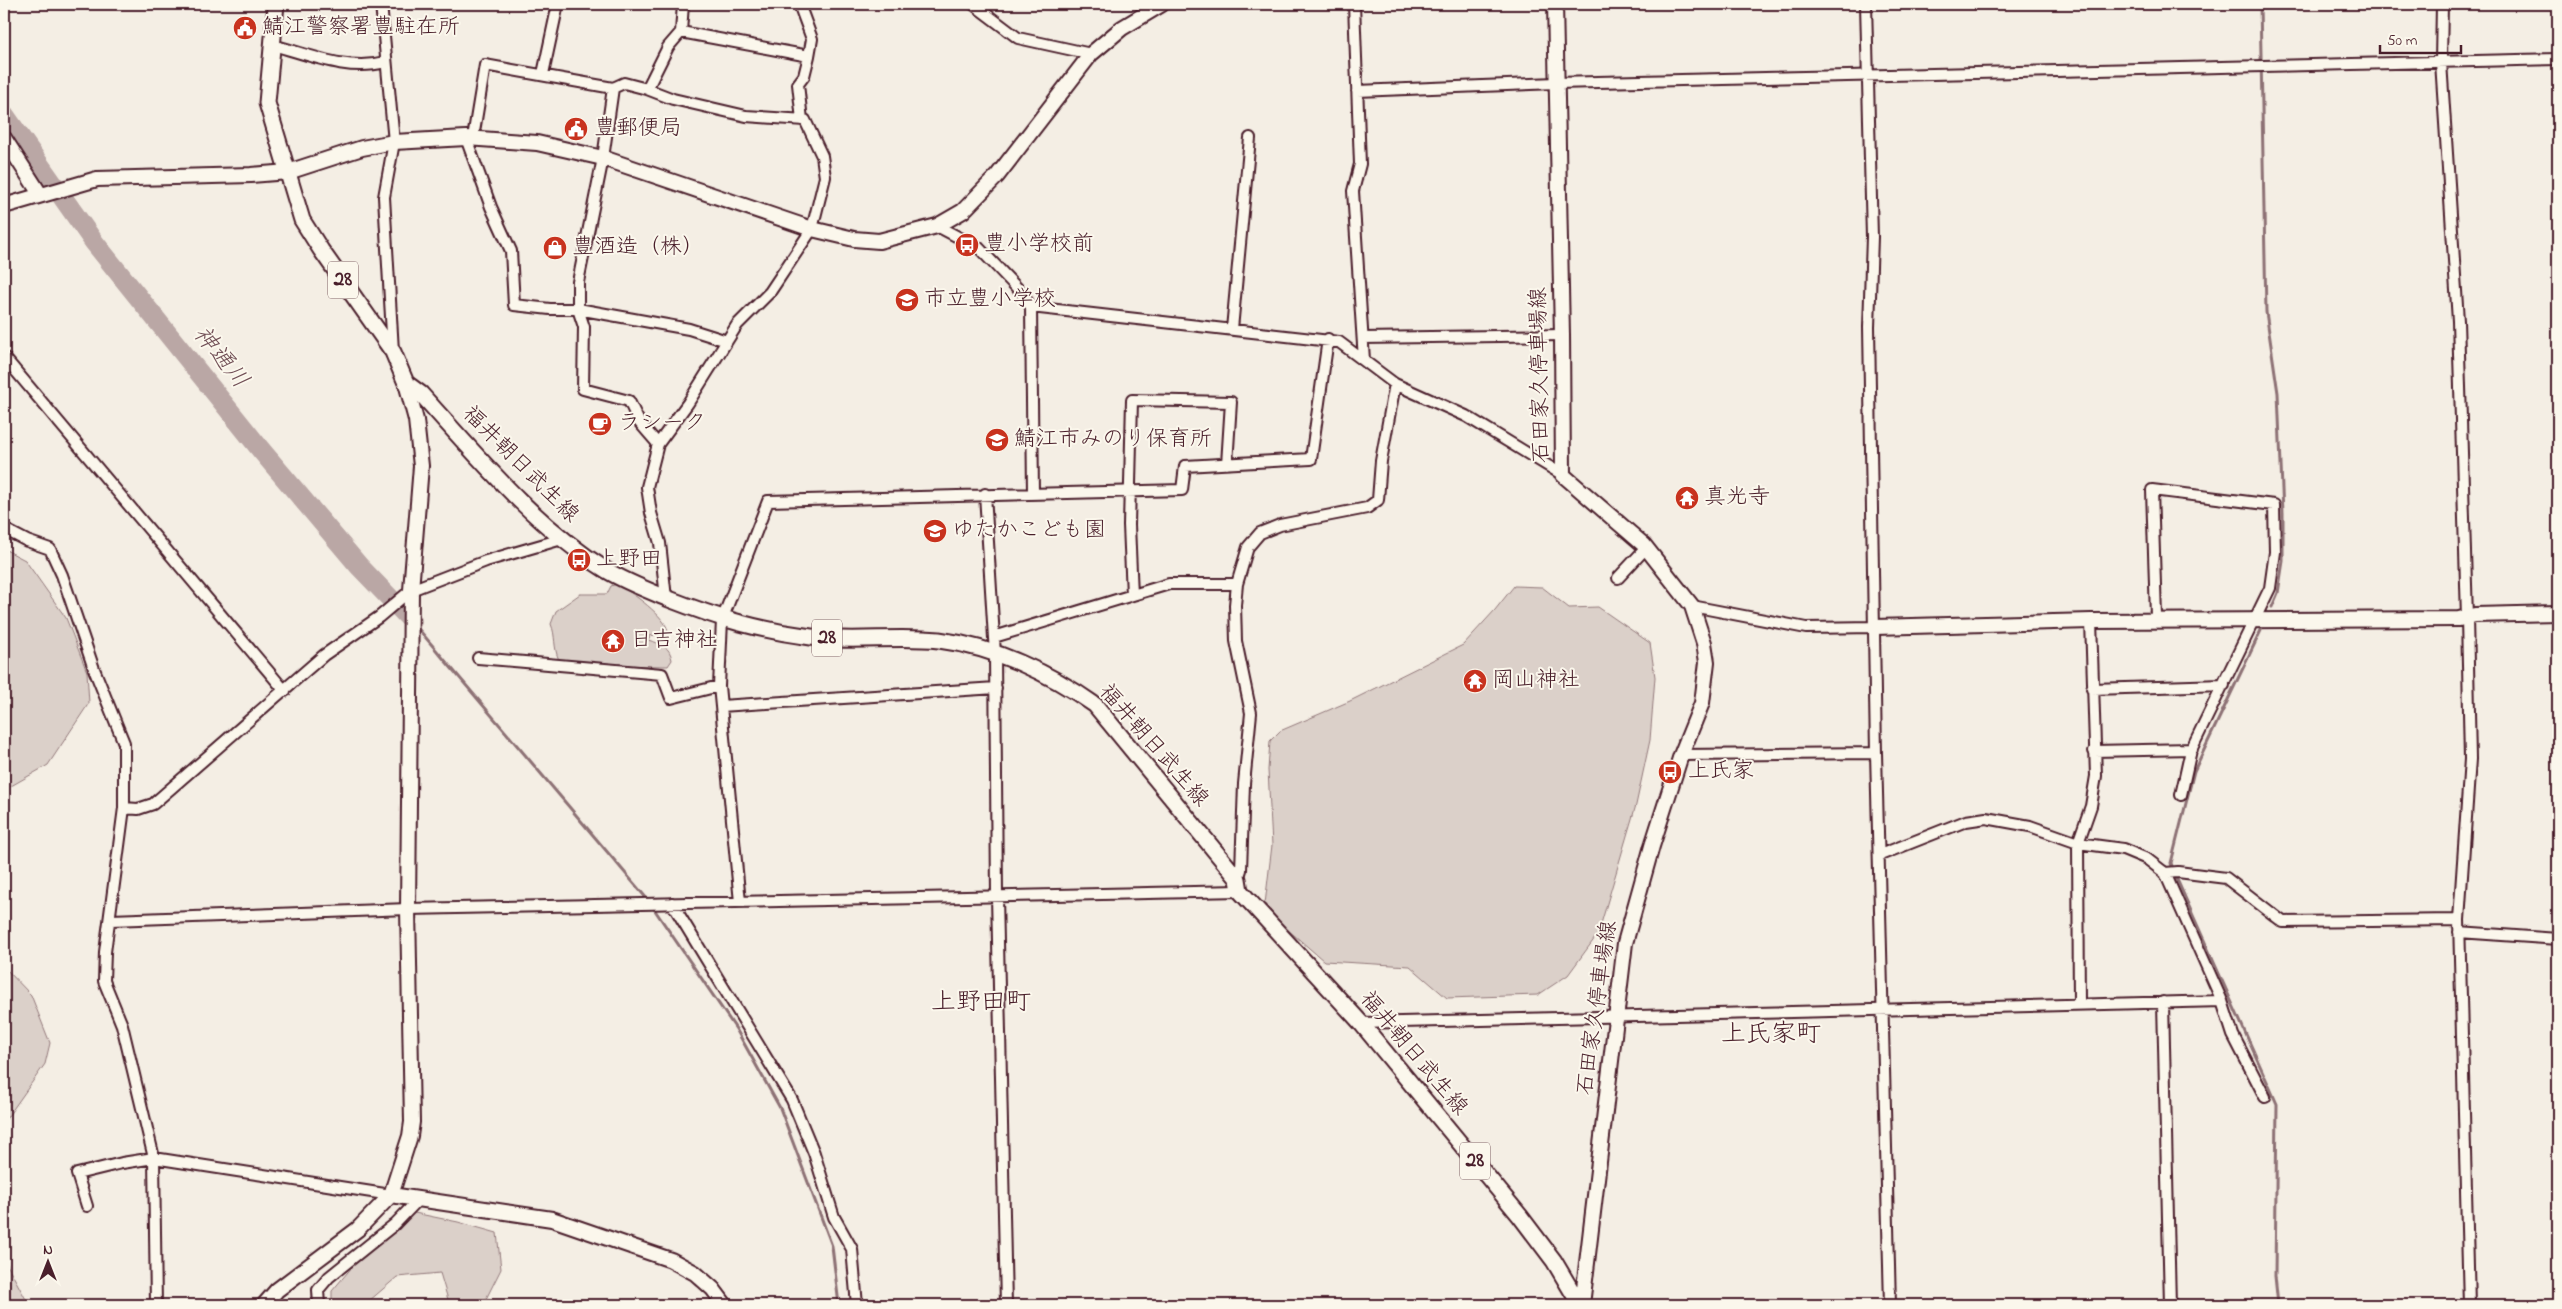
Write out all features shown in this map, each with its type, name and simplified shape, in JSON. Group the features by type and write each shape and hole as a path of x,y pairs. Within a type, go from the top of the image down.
{"main road":[{"name":"28","path":"276,4 267,102 302,220 320,250 393,352 406,384"},
{"name":"福井朝日武生線","path":"406,384 421,394 525,506 562,539 606,570 639,588 722,620 769,631 813,638 939,640 995,654 1033,668 1073,689 1095,705 1239,885 1362,1023 1520,1216 1554,1261 1581,1305"}],"street":[{"path":"381,4 385,62 392,99 394,142 384,197 393,352"},
{"path":"543,74 558,4"},
{"path":"647,89 668,47 681,32 683,4"},
{"path":"799,4 812,39 804,76 798,84 802,120"},
{"path":"973,4 1018,38 1091,54"},
{"path":"4,206 72,184 97,179 251,175 288,172 362,148 394,142 469,138 537,143 603,158 812,229 854,239 879,241 937,226 963,212 984,192 1091,54 1122,28 1162,4"},
{"path":"1354,4 1360,164 1353,191 1364,360"},
{"name":"石田家久停車場線","path":"1555,4 1563,475 1646,548 1692,606 1704,643 1707,662 1702,703 1682,755 1652,846 1625,943 1581,1305"},
{"path":"1866,4 1872,237 1870,327 1876,753 1890,1305"},
{"path":"2442,4 2440,62 2458,321 2470,759 2459,920 2469,1305"},
{"path":"681,32 809,56"},
{"path":"273,45 349,66 370,66 385,62"},
{"path":"1357,91 1556,83 2558,59"},
{"path":"666,598 660,543 651,513 647,487 658,444 688,403 727,341 737,324 770,292 812,229 825,177 822,156 805,120 746,116 673,99 624,83 613,88 543,74 485,66 469,138 491,206 511,250 514,305 550,309 578,309 689,329 727,341"},
{"path":"613,88 603,158 578,282 578,309 584,326 583,389 629,401 639,422 658,444"},
{"path":"4,138 43,193"},
{"path":"1232,329 1250,138"},
{"path":"937,226 979,248 1020,291 1031,307 1033,494"},
{"path":"1031,307 1328,339 1339,342 1395,384 1466,416 1563,475"},
{"path":"1363,338 1562,335"},
{"path":"740,902 719,686 722,620 768,500 1182,490 1184,466 1311,460 1328,339"},
{"path":"4,357 285,691"},
{"path":"264,1305 277,1290 358,1229 391,1195 410,1136 412,1122 408,909 411,590 422,466 416,420 406,384"},
{"path":"111,920 408,909 996,896 1239,885 1242,870 1244,784 1251,714 1236,641 1237,584 1248,547 1260,533 1321,515 1367,508 1378,500 1381,461 1395,384"},
{"path":"1132,595 1130,491 1132,400 1231,402 1227,464"},
{"path":"2156,616 2152,490 2274,505 2275,552 2270,588 2192,748 2181,795"},
{"path":"985,494 996,688 996,896 1006,1305"},
{"path":"4,529 50,549 62,575 94,669 124,743 124,808 111,920 105,952 104,981 122,1025 154,1158 156,1305"},
{"path":"124,808 138,809 153,804 285,691 324,655 379,617 411,590 486,562 562,539"},
{"path":"1618,578 1646,548"},
{"path":"994,637 1169,584 1237,584"},
{"path":"1692,606 1806,628 2092,621 2459,619 2467,617 2558,613"},
{"path":"2079,1004 2078,843 2091,806 2096,776 2092,689 2092,621"},
{"path":"478,658 662,674 671,698 719,686"},
{"path":"2092,689 2224,685"},
{"path":"721,706 996,688"},
{"path":"2094,751 2192,748"},
{"path":"1682,755 1876,753"},
{"path":"1880,854 1966,820 1986,818 2030,826 2078,843 2123,849 2171,872 2226,878 2283,922 2459,920"},
{"path":"2171,872 2222,1001 2232,1035 2265,1097"},
{"path":"672,903 792,1100 814,1153 834,1217 852,1249 857,1305"},
{"path":"2459,932 2558,939"},
{"path":"1362,1023 1616,1015 2222,1001"},
{"path":"2163,1002 2170,1305"},
{"path":"87,1206 77,1174 122,1163 154,1158 552,1218 671,1260 695,1273 713,1289 725,1305"},
{"path":"320,1305 318,1290 328,1277 395,1224 420,1198"}],"shaded area":[{"path":"4,549 25,560 66,618 87,672 89,703 48,765 4,790"},
{"path":"617,584 647,605 662,619 668,632 650,636 648,640 661,644 667,649 672,660 668,666 604,665 559,660 551,624 556,611 580,594 607,594 611,586"},
{"path":"1514,586 1542,587 1569,608 1598,607 1650,643 1655,677 1650,740 1636,805 1598,934 1568,975 1538,995 1447,998 1410,966 1324,961 1279,922 1265,904 1272,845 1268,770 1270,741 1280,731 1350,701 1463,645"},
{"path":"4,967 31,995 50,1043 45,1064 4,1122"},
{"path":"400,1210 458,1222 497,1233 501,1269 483,1305 449,1303 440,1273 397,1277 369,1301 368,1305 332,1305 332,1291"},
{"path":"4,1259 29,1305 4,1305"}],"waterway":[{"path":"2260,4 2266,312 2278,393 2283,513 2283,561 2278,593 2272,607"},
{"name":"神通川","path":"4,114 94,242 261,450 359,566 412,621"},
{"path":"2173,869 2171,863 2194,771 2264,624"},
{"path":"415,625 648,900"},
{"path":"2175,875 2277,1104 2275,1276 2278,1305"},
{"path":"652,906 736,1029 780,1108 832,1246 839,1305"}],"place":[{"name":"鯖江警察署豊駐在所","path":"245,28"},
{"name":"豊郵便局","path":"576,129"},
{"name":"豊小学校前","path":"967,245"},
{"name":"豊酒造（株）","path":"555,248"},
{"name":"市立豊小学校","path":"907,300"},
{"name":"ラシーク","path":"600,424"},
{"name":"鯖江市みのり保育所","path":"997,440"},
{"name":"真光寺","path":"1687,498"},
{"name":"ゆたかこども園","path":"935,531"},
{"name":"上野田","path":"579,560"},
{"name":"日吉神社","path":"613,641"},
{"name":"岡山神社","path":"1475,681"},
{"name":"上氏家","path":"1670,772"}],"district":[{"name":"上野田町","path":"981,1003"},
{"name":"上氏家町","path":"1771,1035"}]}
